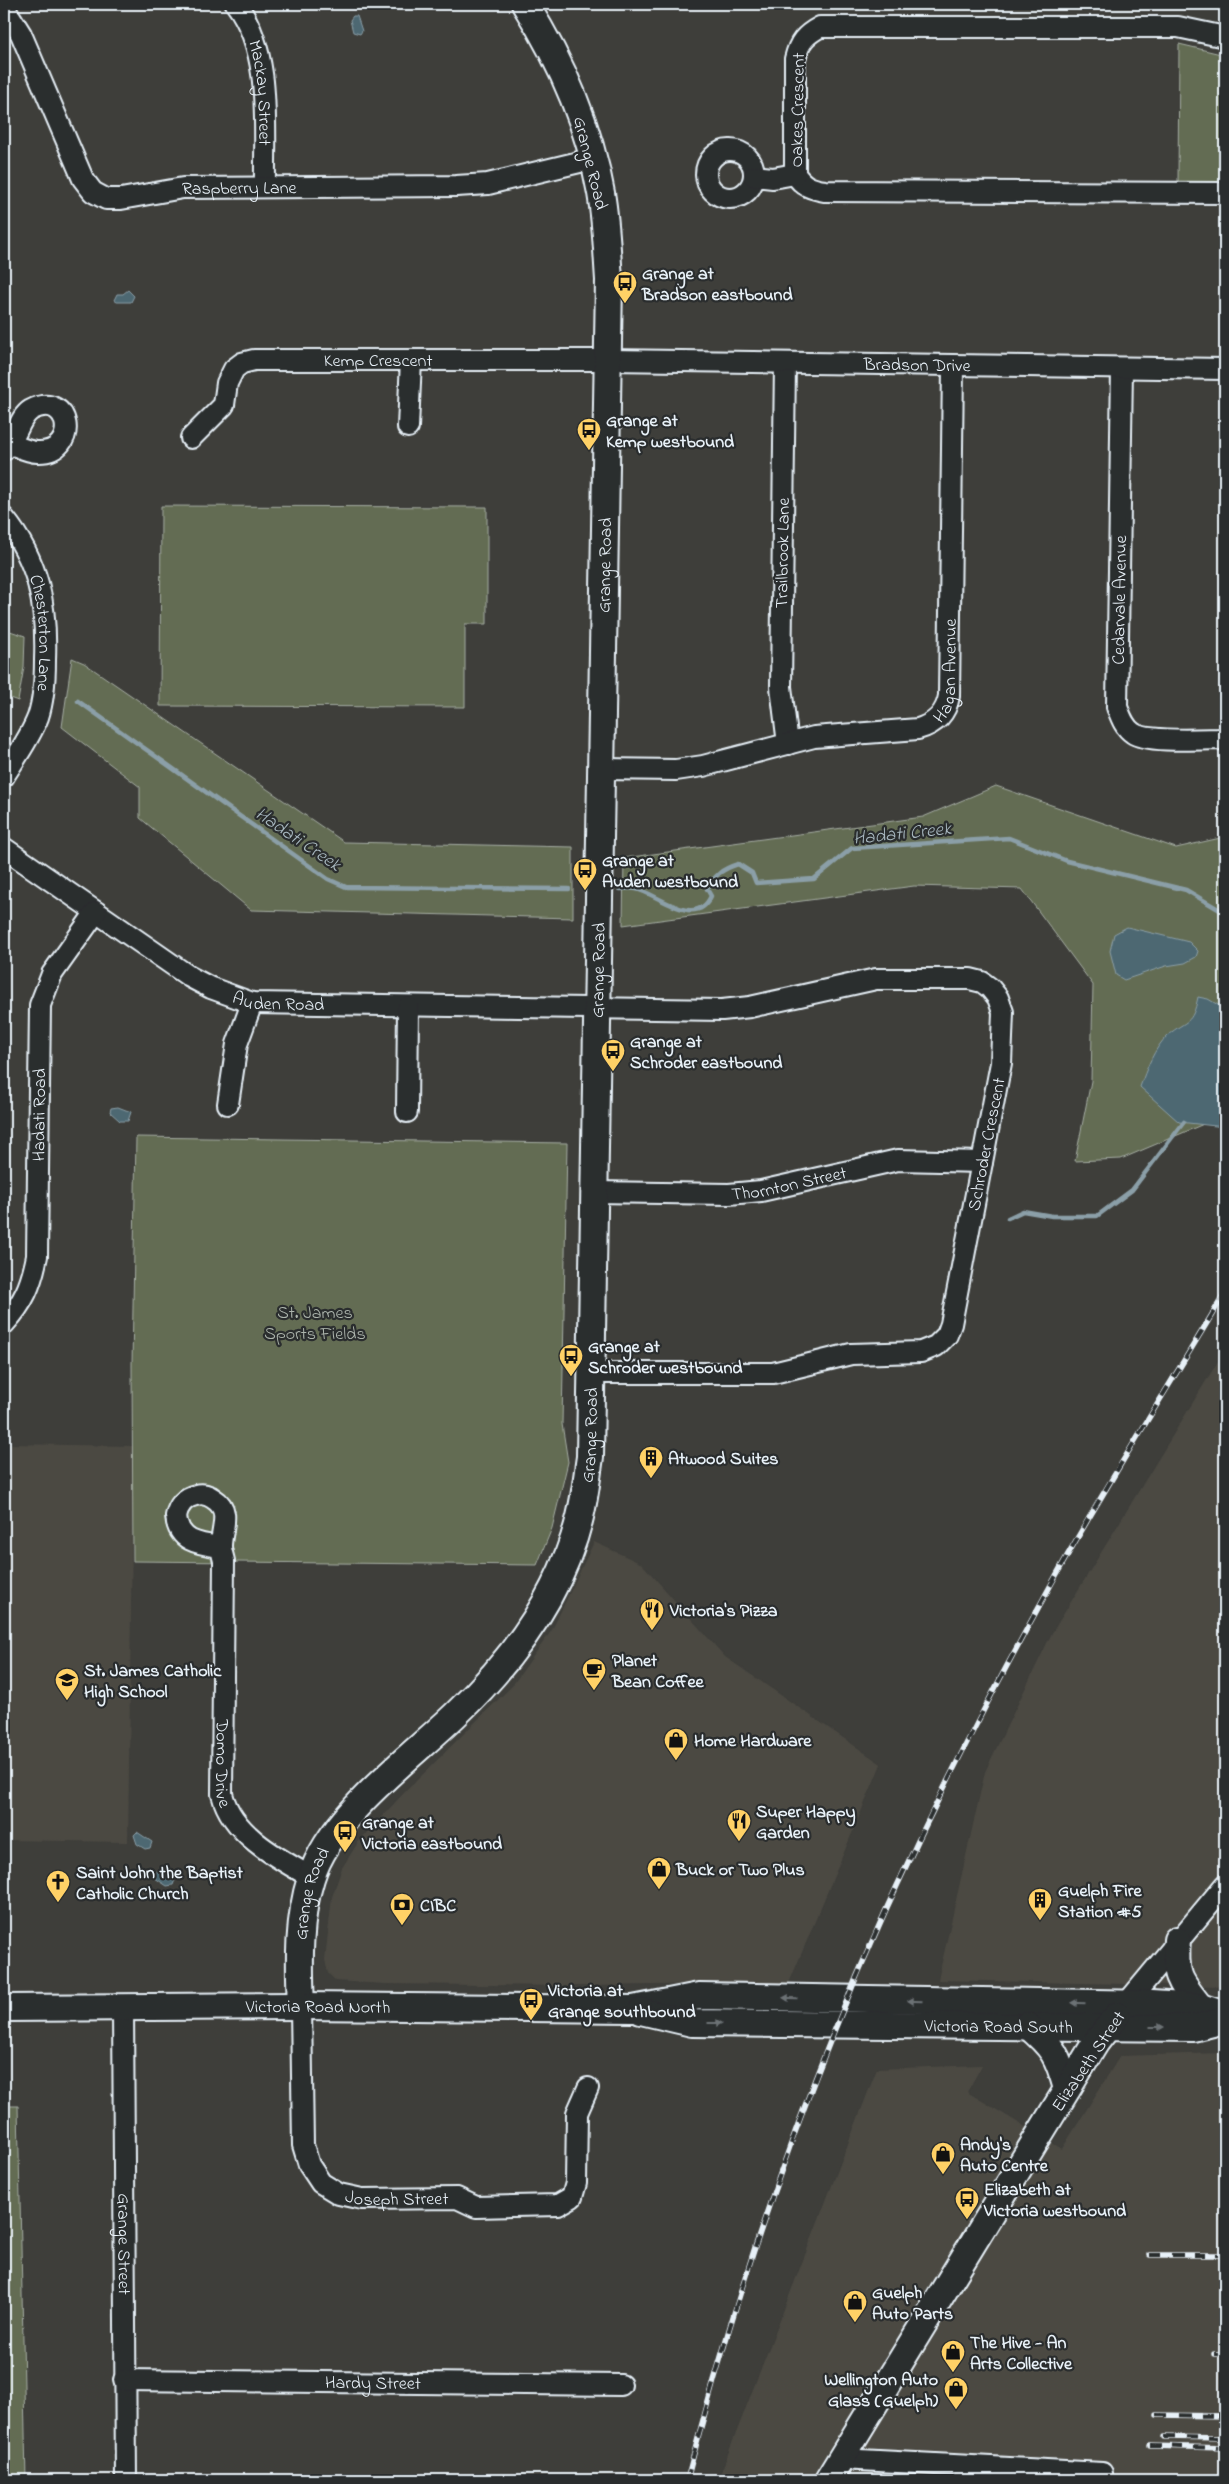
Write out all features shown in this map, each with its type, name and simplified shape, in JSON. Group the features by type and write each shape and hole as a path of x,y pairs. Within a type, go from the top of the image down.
{"main road":[{"name":"Grange Road","path":"301,2006 299,1964 302,1918 311,1877 331,1840 356,1808 455,1716 515,1650 547,1599 563,1569 580,1516 590,1457 603,769 609,280 605,222 592,159 578,112 563,73 525,4"},
{"path":"1177,1940 1176,1959 1180,1983 1200,2007"},
{"name":"Victoria Road South","path":"834,2012 1127,2003 1200,2007 1225,2015"},
{"name":"Elizabeth Street","path":"834,2470 1067,2088 1108,2025 1127,2003"},
{"name":"Victoria Road North","path":"4,2008 301,2006 633,2009 692,2023 834,2012"},
{"name":"Victoria Road South","path":"834,2012 1027,2025 1193,2028 1225,2020"},
{"path":"1027,2025 1049,2044 1061,2066 1067,2088"}],"street":[{"name":"Mackay Street","path":"236,4 254,36 262,70 264,187"},
{"name":"Raspberry Lane","path":"4,7 21,34 82,179 93,192 106,199 121,199 183,188 456,186 488,184 592,159"},
{"name":"Oakes Crescent","path":"1225,37 1178,27 820,27 808,34 798,44 794,59 795,174 802,183 812,189 825,191 1225,193"},
{"path":"754,176 773,178 795,174"},
{"name":"Kemp Crescent","path":"191,438 224,405 227,383 234,370 242,363 254,360 609,360"},
{"path":"408,427 411,360"},
{"name":"Bradson Drive","path":"609,360 1225,369"},
{"name":"Trailbrook Lane","path":"785,363 780,687 788,744"},
{"name":"Hagan Avenue","path":"603,769 676,770 703,766 788,744 836,734 918,729 930,725 948,707 953,366"},
{"name":"Cedarvale Avenue","path":"1122,368 1118,707 1123,722 1133,734 1146,739 1225,739"},
{"name":"Chesterton Lane","path":"4,518 27,553 40,583 46,648 45,685 38,716 24,746 4,776"},
{"name":"Auden Road","path":"4,848 190,977 211,988 252,1003 598,1009"},
{"name":"Hadati Road","path":"4,1324 19,1308 31,1284 37,1256 40,1005 52,974 96,912"},
{"name":"Schroder Crescent","path":"592,1373 773,1373 851,1354 921,1352 936,1346 948,1335 952,1324 1001,1062 1003,1012 998,998 982,982 970,979 876,979 750,1007 722,1010 598,1009"},
{"path":"228,1104 237,1044 252,1003"},
{"path":"407,1112 408,1007"},
{"name":"Thornton Street","path":"594,1192 729,1194 761,1191 898,1160 982,1162"},
{"name":"Domo Drive","path":"221,1547 224,1561 222,1794 231,1818 267,1850 311,1877"},
{"name":"Elizabeth Street","path":"1127,2003 1177,1940 1225,1885"},
{"name":"Grange Street","path":"123,2006 126,2480"},
{"name":"Joseph Street","path":"301,2006 303,2145 309,2165 321,2183 339,2194 362,2199 457,2198 476,2207 558,2205 572,2197 576,2183 577,2113 588,2088"},
{"name":"Hardy Street","path":"124,2380 622,2385"},
{"path":"834,2470 1102,2473"}],"shaded area":[{"path":"1225,1350 1225,1986 938,1980 985,1772 1052,1633"},
{"name":"St. James Catholic High School","path":"4,1444 133,1446 128,1842 4,1840"},
{"path":"594,1542 642,1564 725,1657 881,1764 789,1983 581,1986 386,1984 336,1981 328,1973 325,1960 332,1897 342,1868 359,1841 405,1792 512,1686 552,1630"},
{"path":"1225,2053 1225,2480 718,2480 877,2069 982,2065 967,2092 1062,2149 1120,2056"}],"green space":[{"path":"1179,44 1225,55 1225,184 1178,184"},
{"path":"161,506 487,507 487,624 465,624 465,707 160,706"},
{"path":"4,629 25,636 24,667 18,701 4,696"},
{"path":"72,658 84,663 344,842 573,847 573,918 251,910 140,818 140,787 62,727"},
{"path":"996,786 1176,848 1225,837 1225,1115 1121,1159 1075,1161 1091,1081 1093,985 1022,889 914,886 623,925 624,858 923,817"},
{"name":"St. James Sports Fields","path":"136,1137 567,1143 562,1424 568,1462 552,1528 537,1565 133,1561 132,1365"},
{"path":"4,2106 18,2106 26,2480 4,2480"}],"water":[{"path":"353,16 357,16 362,31 360,34 353,32 350,20"},
{"path":"128,290 134,296 131,302 117,302 114,300 117,294 123,294"},
{"path":"1127,927 1189,942 1198,951 1196,957 1185,963 1166,966 1124,980 1116,975 1110,951 1114,934"},
{"path":"1198,997 1208,999 1225,1009 1225,1127 1179,1122 1140,1087 1159,1046 1168,1035 1191,1018"},
{"path":"118,1107 131,1112 128,1121 120,1121 110,1112 111,1108"},
{"path":"137,1832 152,1842 150,1848 145,1849 137,1844 134,1835"},
{"path":"160,1869 168,1875 176,1877 173,1885 167,1886 155,1878 154,1874"}],"waterway":[{"name":"Hadati Creek","path":"4,671 8,673"},
{"name":"Hadati Creek","path":"78,701 328,879 346,887 569,889"},
{"name":"Hadati Creek","path":"620,889 636,889 676,907 696,910 704,906 711,896 707,889 716,876 723,870 738,864 752,873 756,883 814,879 852,848 1009,838 1067,861 1186,890 1225,913"},
{"path":"1008,1218 1023,1211 1052,1216 1097,1216 1132,1190 1184,1122"}],"railway":[{"path":"687,2480 711,2390 767,2211 799,2122 869,1948 949,1778 1013,1654 1116,1472 1225,1293"},
{"path":"1150,2255 1225,2255"},
{"path":"1214,2354 1225,2354"},
{"path":"1157,2415 1225,2416"},
{"path":"1164,2437 1225,2438"},
{"path":"1150,2446 1225,2448"}],"place":[{"name":"Grange at Bradson eastbound","path":"625,304"},
{"name":"Grange at Kemp westbound","path":"589,451"},
{"name":"Grange at Auden westbound","path":"585,891"},
{"name":"Grange at Schroder eastbound","path":"613,1072"},
{"name":"Grange at Schroder westbound","path":"571,1377"},
{"name":"Atwood Suites","path":"651,1479"},
{"name":"Victoria's Pizza","path":"652,1631"},
{"name":"Planet Bean Coffee","path":"594,1691"},
{"name":"St. James Catholic High School","path":"67,1701"},
{"name":"Home Hardware","path":"676,1761"},
{"name":"Super Happy Garden","path":"739,1842"},
{"name":"Grange at Victoria eastbound","path":"345,1853"},
{"name":"Buck or Two Plus","path":"659,1890"},
{"name":"Saint John the Baptist Catholic Church","path":"58,1903"},
{"name":"Guelph Fire Station #5","path":"1040,1921"},
{"name":"CIBC","path":"402,1926"},
{"name":"Victoria at Grange southbound","path":"531,2021"},
{"name":"Andy's Auto Centre","path":"943,2175"},
{"name":"Elizabeth at Victoria westbound","path":"967,2220"},
{"name":"Guelph Auto Parts","path":"855,2323"},
{"name":"The Hive - An Arts Collective","path":"953,2373"},
{"name":"Wellington Auto Glass (Guelph)","path":"956,2410"}]}
